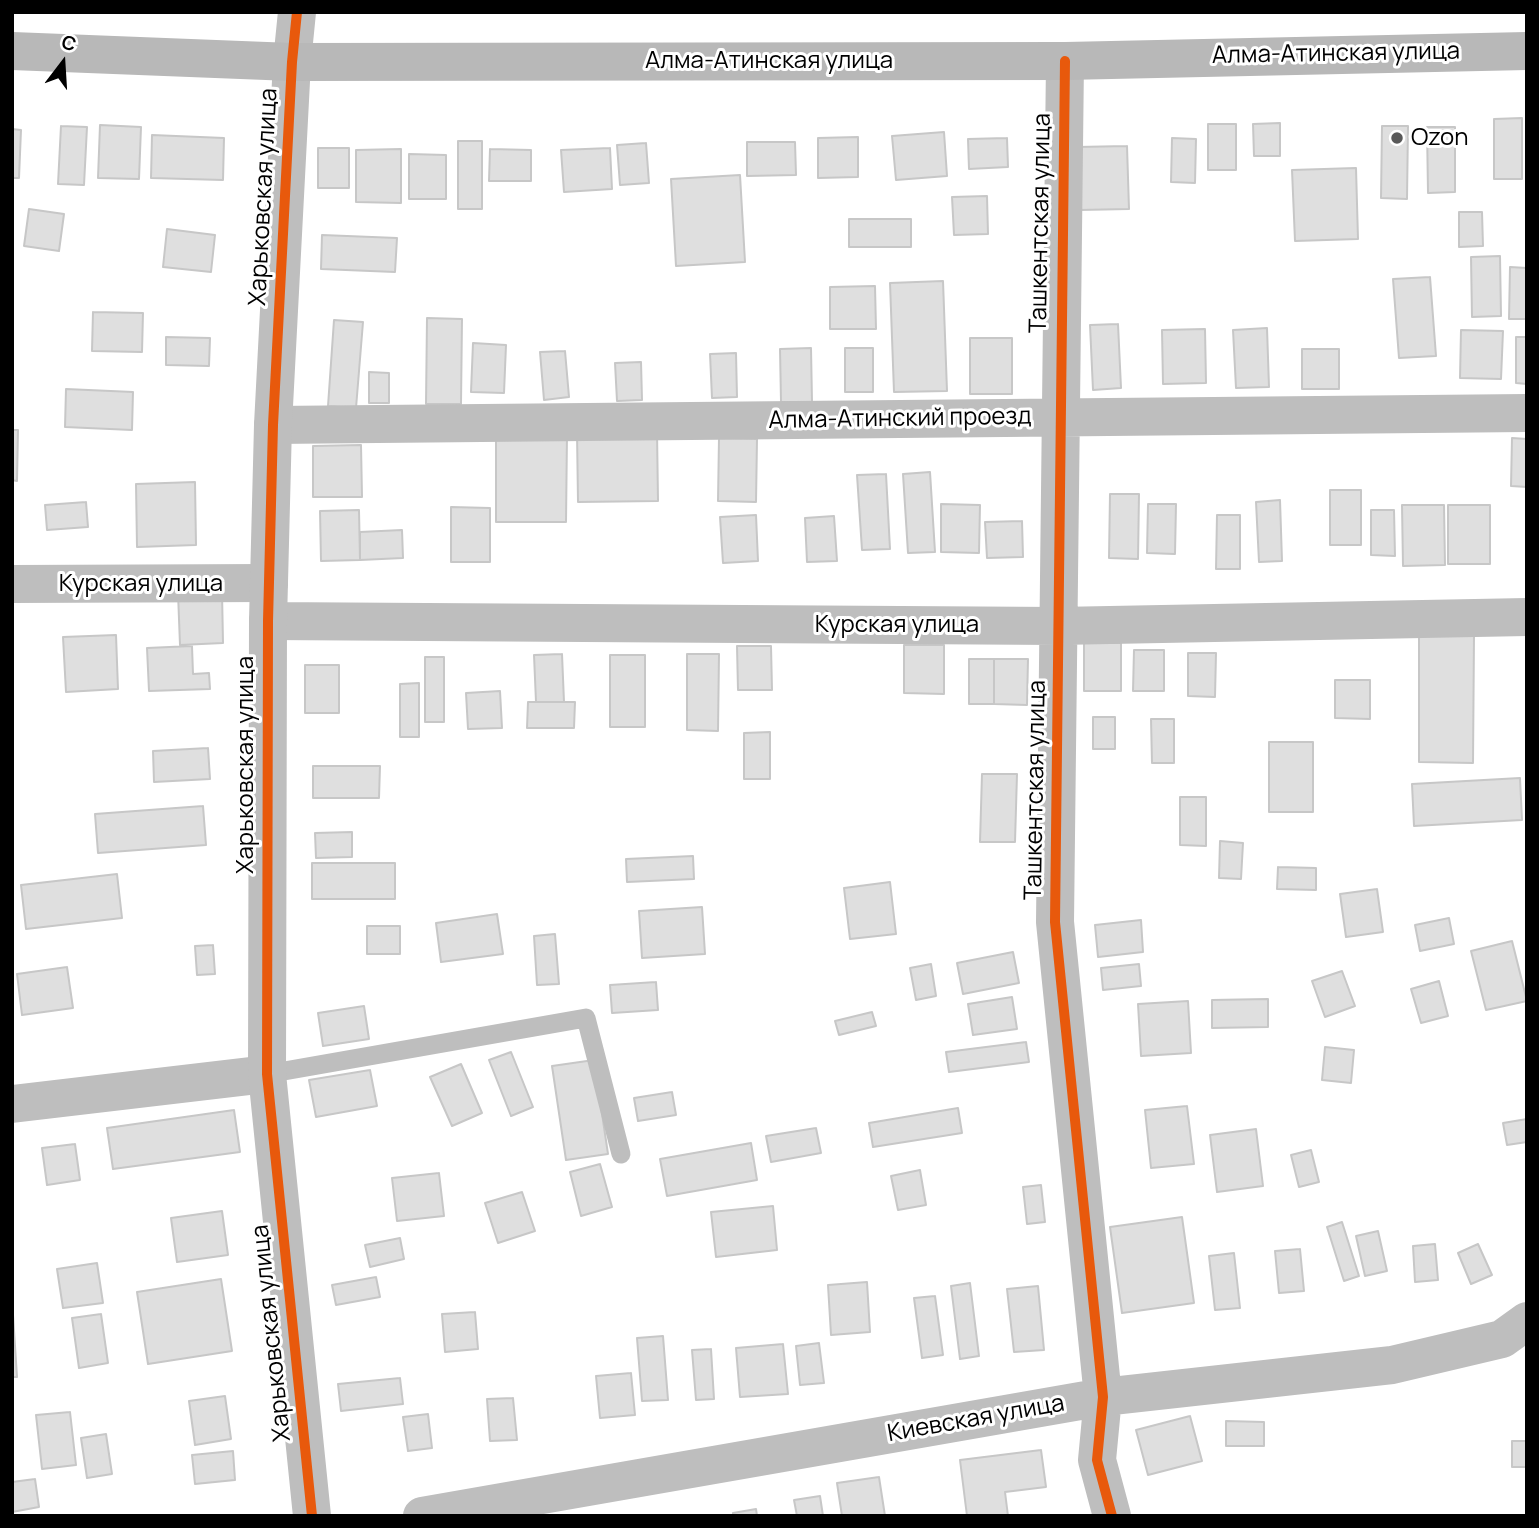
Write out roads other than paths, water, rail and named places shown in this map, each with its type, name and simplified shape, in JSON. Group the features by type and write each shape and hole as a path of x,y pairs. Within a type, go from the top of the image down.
{"main road":[{"name":"Алма-Атинская улица","path":"12,51 292,62 1065,61 1527,51"}],"street":[{"name":"Харьковская улица","path":"297,12 273,425 268,621 267,1074 312,1516"},
{"name":"Ташкентская улица","path":"1065,61 1055,922 1103,1396 1097,1460 1112,1516"},
{"name":"Алма-Атинский проезд","path":"273,425 1527,413"},
{"name":"Курская улица","path":"12,584 269,583"},
{"name":"Курская улица","path":"268,621 1058,626 1527,617"},
{"path":"12,1104 267,1074"},
{"name":"Киевская улица","path":"422,1516 1103,1396 1392,1365 1502,1339 1527,1321"}],"lane":[{"path":"267,1074 586,1017 621,1153"}],"place":[{"name":"Ozon","path":"1397,138"}]}
